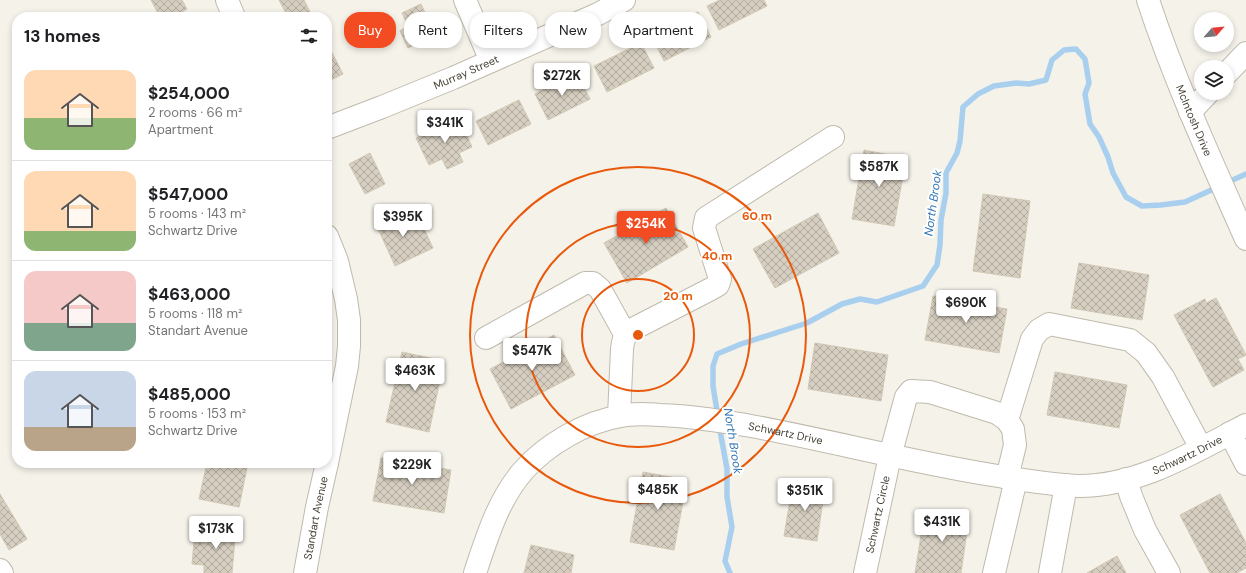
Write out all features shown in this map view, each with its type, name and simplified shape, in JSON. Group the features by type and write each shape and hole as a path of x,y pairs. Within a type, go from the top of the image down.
{"street":[{"path":"228,0 232,12"},
{"path":"465,0 492,61"},
{"name":"Murray Street","path":"332,126 453,78 598,14 624,0"},
{"name":"McIntosh Drive","path":"1153,2 1159,34 1203,144 1246,239"},
{"path":"1234,66 1246,54"},
{"path":"1190,112 1201,100"},
{"path":"619,416 622,342 625,334 718,285 720,279 704,228 706,218 833,137"},
{"name":"Standart Avenue","path":"332,248 337,261 346,299 349,320 349,346 347,366 332,439"},
{"path":"486,338 585,283 593,283 600,289 625,334"},
{"path":"994,573 1012,478 1015,444 1013,428 1007,420 1032,339 1039,330 1048,324 1130,340 1146,353 1164,377 1201,448"},
{"name":"Schwartz Circle","path":"865,573 890,456 906,397 910,391 930,392 997,412 1007,420"},
{"name":"Schwartz Drive","path":"475,573 495,516 502,502 524,470 541,454 577,430 619,416 637,414 707,418 801,435 890,456 964,471 1042,483 1080,486 1108,483 1143,475 1169,465 1238,429"},
{"path":"1238,429 1246,464"},
{"name":"Standart Avenue","path":"305,573 326,468"},
{"path":"1126,479 1131,496 1145,530 1169,573"},
{"path":"1050,573 1066,485"}],"building":[{"path":"151,0 182,0 187,9 182,12 157,12"},
{"path":"279,0 304,0 310,12 285,12"},
{"path":"720,0 764,0 767,6 719,30 707,6"},
{"path":"421,4 425,12 404,12"},
{"path":"404,28 404,40 400,31"},
{"path":"707,29 711,37 707,39"},
{"path":"631,48 644,48 654,68 607,92 594,66"},
{"path":"658,48 689,48 664,61"},
{"path":"332,53 343,74 332,80"},
{"path":"576,73 590,99 548,120 535,94"},
{"path":"519,100 531,124 488,145 476,121"},
{"path":"459,119 472,147 459,153 463,162 447,169 442,159 429,165 416,138"},
{"path":"864,150 906,158 894,226 852,219"},
{"path":"370,153 385,184 365,194 349,164"},
{"path":"983,194 1030,201 1020,278 973,271"},
{"path":"666,208 688,247 627,283 604,243"},
{"path":"396,213 402,225 419,218 433,248 395,266 375,222"},
{"path":"818,213 839,253 775,288 753,249"},
{"path":"1079,263 1149,275 1142,320 1071,308"},
{"path":"933,296 1007,309 999,353 925,340"},
{"path":"1216,298 1246,355 1238,359 1244,370 1213,387 1174,315 1205,299 1206,303"},
{"path":"554,335 575,375 511,409 490,369"},
{"path":"815,343 888,355 881,401 808,389"},
{"path":"402,352 444,361 429,432 386,422"},
{"path":"1055,372 1127,385 1119,428 1047,415"},
{"path":"381,458 451,470 444,513 373,501"},
{"path":"206,468 247,468 239,507 199,499"},
{"path":"643,472 687,480 674,550 630,542"},
{"path":"793,482 825,487 817,541 784,536"},
{"path":"0,494 27,539 9,550 0,534"},
{"path":"1220,494 1246,543 1246,568 1237,573 1210,573 1180,515"},
{"path":"925,510 969,517 961,573 915,573"},
{"path":"209,525 236,527 232,573 204,573 204,565 192,564 194,542 208,543"},
{"path":"531,545 574,555 571,573 524,573"},
{"path":"1117,556 1126,573 1087,573"}],"waterway":[{"name":"North Brook","path":"718,417 713,386 713,366 717,354 741,344 807,323 842,304 860,299 877,302 923,286 937,265 940,245 941,220 946,193 946,173 957,153 960,141 963,107 978,94 994,86 1016,83 1029,84 1046,80 1052,60 1064,50 1076,49 1085,59 1089,83 1085,94 1090,124 1099,137 1113,173 1126,197 1142,206 1161,205 1185,202 1218,187"},
{"name":"North Brook","path":"1226,183 1246,174"},
{"name":"North Brook","path":"719,425 727,469 727,497 732,527 725,561 730,573"}]}
